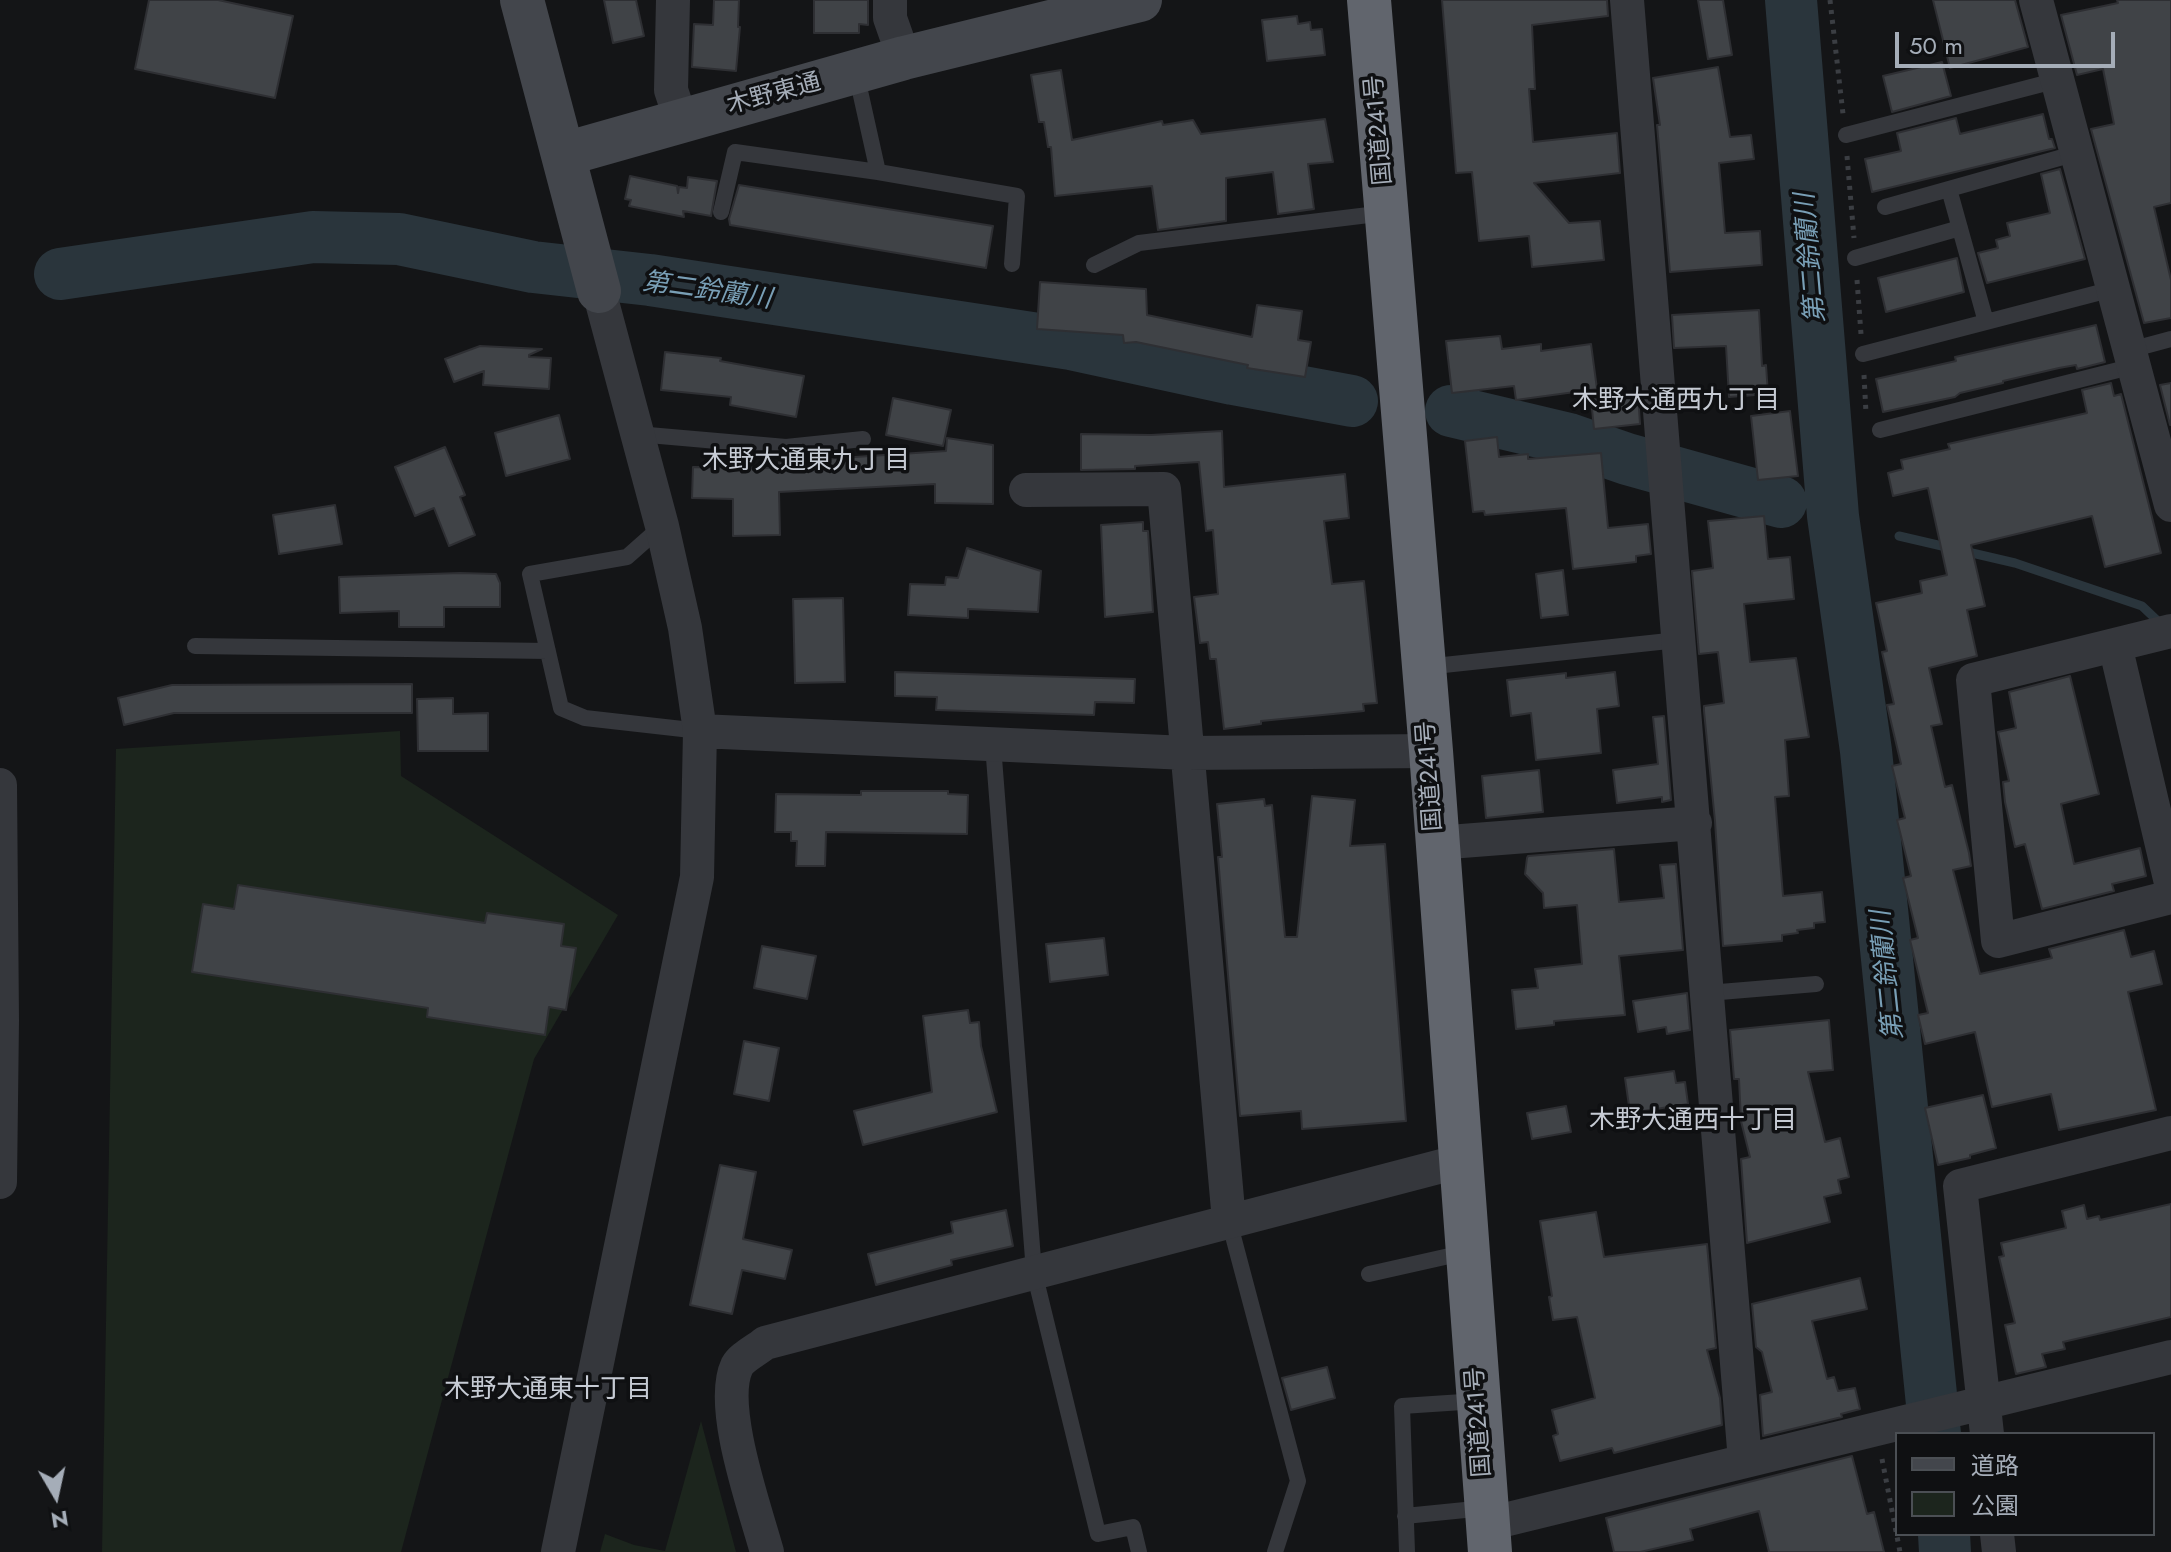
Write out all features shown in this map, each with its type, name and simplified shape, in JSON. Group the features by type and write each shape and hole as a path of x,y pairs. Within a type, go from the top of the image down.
{"highway":[{"name":"国道241号","path":"1369,0 1431,751 1488,1528"}],"street":[{"path":"522,0 662,526 685,628 700,731 697,877 558,1552"},
{"path":"673,0 671,90 681,120"},
{"path":"890,0 890,18 904,58"},
{"name":"木野東通","path":"565,154 904,58 1140,0"},
{"path":"1627,0 1745,1461"},
{"path":"2036,0 2171,505"},
{"path":"1026,490 1164,489 1229,1221"},
{"path":"2171,631 1973,680 1998,941 2171,897"},
{"path":"2115,645 2171,883"},
{"path":"700,731 1187,753 1431,751"},
{"path":"0,785 0,1182"},
{"path":"1436,843 1695,823"},
{"path":"1985,1418 1960,1186 2171,1133"},
{"path":"767,1552 732,1421 730,1389 738,1363 765,1343 1461,1161"},
{"path":"1488,1528 1950,1411 1985,1418 2171,1357"}],"lane":[{"path":"856,72 878,172"},
{"path":"1846,135 2058,80"},
{"path":"721,212 735,152 1017,196 1012,264"},
{"path":"1885,207 2077,153"},
{"path":"1949,189 1986,322"},
{"path":"1094,265 1139,243 1387,213"},
{"path":"1855,258 1960,228"},
{"path":"1863,354 2113,289"},
{"path":"1880,430 2132,358 2171,339"},
{"path":"637,434 786,447 863,439"},
{"path":"662,526 627,557 530,574 561,708 585,718 700,731"},
{"path":"1424,667 1678,640"},
{"path":"195,646 548,651"},
{"path":"993,745 1034,1272 1098,1534 1133,1527 1139,1552"},
{"path":"1708,993 1816,984"},
{"path":"1229,1221 1298,1481 1275,1552"},
{"path":"1369,1274 1468,1252"},
{"path":"1407,1552 1402,1406 1479,1401"},
{"path":"1405,1516 1488,1528"}],"path":[{"path":"1830,0 1846,135 1865,412 1880,430"},
{"path":"1885,1427 1895,1510"}],"green space":[{"path":"400,731 401,776 618,915 534,1059 401,1552 102,1552 116,749"},
{"path":"701,1421 736,1552 600,1552 605,1534 634,1545 665,1551"}],"building":[{"path":"149,0 218,0 293,16 275,98 135,69"},
{"path":"604,0 636,0 644,36 613,43"},
{"path":"714,0 739,0 736,71 692,67 694,24 713,25"},
{"path":"814,0 868,0 868,25 859,24 859,33 814,33"},
{"path":"1442,0 1607,0 1608,16 1532,25 1535,89 1529,89 1533,142 1617,133 1620,173 1534,183 1569,223 1600,221 1604,260 1532,267 1529,236 1479,241 1472,172 1456,173"},
{"path":"1698,0 1723,0 1732,55 1708,59"},
{"path":"1933,0 2015,0 2028,47 1950,68"},
{"path":"2117,0 2171,0 2171,203 2154,207 2171,280 2171,318 2144,323 2091,129 2114,124 2103,69 2077,75 2061,15 2118,3"},
{"path":"1297,16 1298,24 1310,22 1311,30 1322,29 1325,55 1267,61 1262,20"},
{"path":"1942,62 1951,96 1892,112 1883,76"},
{"path":"1718,67 1730,137 1751,135 1754,159 1719,163 1725,233 1760,231 1762,265 1670,272 1657,125 1660,125 1653,78"},
{"path":"1061,70 1072,140 1162,121 1163,125 1193,120 1201,134 1325,119 1333,162 1308,164 1314,209 1278,214 1273,172 1226,178 1226,221 1158,230 1152,186 1055,196 1051,147 1048,147 1044,122 1039,122 1031,75"},
{"path":"2043,114 2049,139 2052,139 2055,148 1872,192 1865,159 1901,151 1897,133 1956,118 1960,134"},
{"path":"2060,169 2085,259 1987,283 1978,253 1998,248 1996,240 2010,236 2007,223 2050,213 2041,174"},
{"path":"630,176 677,186 678,193 679,187 687,188 688,177 717,181 711,216 683,211 684,217 629,206 631,200 625,199"},
{"path":"739,185 993,226 986,268 730,225"},
{"path":"1957,258 1964,292 1886,312 1878,278"},
{"path":"1040,282 1146,289 1147,315 1252,337 1257,305 1302,311 1298,340 1311,342 1305,377 1247,368 1248,365 1136,342 1124,343 1123,335 1037,329"},
{"path":"1759,310 1762,366 1766,365 1768,394 1729,397 1726,346 1674,348 1672,315"},
{"path":"2096,325 2105,362 2077,369 2076,365 2059,368 2003,381 1955,397 1883,412 1876,379 1956,361 1955,357"},
{"path":"1500,336 1502,349 1541,344 1541,351 1591,344 1597,389 1516,400 1514,386 1452,393 1446,341"},
{"path":"480,346 542,349 529,357 551,358 549,389 483,385 484,371 454,382 445,359"},
{"path":"665,352 721,358 720,361 804,376 796,417 730,405 731,397 661,390"},
{"path":"2111,383 2114,396 2121,394 2161,553 2105,567 2092,516 1971,545 1985,606 1967,610 1977,656 1929,668 1942,724 1931,726 1945,787 1952,785 1971,866 1953,870 1980,974 2052,958 2049,949 2124,930 2131,957 2154,951 2162,984 2128,992 2156,1110 2059,1130 2051,1094 1992,1107 1975,1032 1925,1044 1918,1015 1928,1013 1910,940 1918,938 1903,878 1911,876 1897,820 1905,818 1892,766 1901,764 1887,705 1894,704 1882,652 1887,651 1876,603 1922,593 1920,581 1947,575 1928,488 1893,496 1888,473 1903,469 1901,460 1950,449 1948,444 2087,413 2082,390"},
{"path":"2171,383 2171,425 2170,425 2160,385"},
{"path":"1638,394 1640,424 1594,429 1591,399"},
{"path":"893,398 951,410 943,446 886,435"},
{"path":"1790,411 1798,476 1758,480 1751,416"},
{"path":"559,415 570,459 506,476 495,433"},
{"path":"1222,431 1224,487 1345,474 1349,518 1324,521 1332,584 1364,581 1377,703 1363,704 1364,711 1261,721 1261,724 1224,729 1216,659 1210,659 1208,642 1200,643 1194,597 1218,594 1213,530 1206,531 1199,462 1135,466 1135,469 1081,470 1081,434 1151,435"},
{"path":"1497,437 1499,457 1528,454 1528,459 1601,453 1608,528 1648,524 1651,554 1636,556 1636,562 1573,569 1566,508 1485,515 1484,511 1473,512 1465,441"},
{"path":"947,438 993,445 993,504 935,503 935,484 779,492 780,535 733,536 733,499 692,498 693,467 779,468 779,462 946,451"},
{"path":"445,447 465,495 460,497 475,535 449,546 434,508 415,516 395,467"},
{"path":"335,505 342,544 279,554 273,515"},
{"path":"1764,516 1768,559 1790,557 1794,599 1744,604 1750,662 1796,658 1809,737 1785,740 1789,796 1775,797 1783,896 1822,892 1825,922 1814,923 1814,928 1797,930 1798,933 1782,935 1782,941 1723,946 1704,706 1724,703 1718,652 1699,654 1692,571 1713,568 1708,521"},
{"path":"1143,522 1143,531 1148,531 1153,612 1105,617 1101,525"},
{"path":"967,548 1041,571 1038,612 968,609 968,618 908,615 910,584 945,585 946,577 958,578"},
{"path":"1563,570 1568,615 1541,618 1536,574"},
{"path":"496,574 500,583 500,607 444,607 444,627 399,627 399,611 340,613 339,577"},
{"path":"843,598 845,682 795,683 793,599"},
{"path":"895,672 1135,679 1134,703 1095,702 1094,715 936,710 937,697 895,696"},
{"path":"1615,672 1619,706 1597,709 1601,753 1536,760 1531,713 1511,716 1507,680 1566,673 1566,678"},
{"path":"2070,676 2099,794 2061,804 2074,864 2140,848 2146,876 2112,884 2114,891 2042,909 2025,844 2015,847 2003,782 2009,781 1998,732 2016,728 2009,692"},
{"path":"412,684 412,713 174,713 124,725 118,698 172,685"},
{"path":"453,698 453,714 488,713 488,751 418,751 417,699"},
{"path":"1664,716 1671,800 1662,802 1662,797 1617,803 1613,770 1658,764 1653,717"},
{"path":"1539,770 1543,812 1486,818 1482,776"},
{"path":"861,791 948,791 948,794 968,795 967,834 826,832 825,866 796,866 797,841 791,841 791,832 775,832 776,794 861,795"},
{"path":"1312,796 1355,800 1350,846 1385,844 1406,1121 1302,1129 1301,1111 1240,1116 1218,857 1222,857 1217,804 1264,799 1265,806 1272,805 1285,937 1297,937"},
{"path":"1614,849 1619,902 1664,898 1660,865 1676,864 1683,950 1619,956 1625,1015 1554,1021 1554,1025 1516,1029 1512,990 1538,988 1535,969 1582,964 1577,905 1544,908 1543,893 1525,874 1528,856"},
{"path":"238,885 485,923 487,913 564,924 561,946 576,948 566,1010 549,1007 545,1035 427,1017 428,1008 192,972 203,904 234,909"},
{"path":"1104,938 1108,975 1050,982 1046,944"},
{"path":"762,946 816,956 807,999 754,988"},
{"path":"1687,993 1690,1030 1667,1034 1666,1027 1638,1032 1633,1001"},
{"path":"968,1010 970,1023 979,1022 981,1046 997,1112 863,1145 854,1111 932,1092 923,1016"},
{"path":"1829,1020 1833,1070 1808,1072 1825,1142 1840,1138 1849,1177 1838,1180 1841,1193 1824,1197 1830,1222 1747,1243 1741,1159 1750,1157 1741,1121 1739,1079 1734,1079 1730,1030"},
{"path":"744,1041 779,1048 769,1101 734,1094"},
{"path":"1674,1071 1676,1083 1685,1082 1688,1104 1630,1113 1625,1078"},
{"path":"1983,1095 1996,1148 1938,1165 1925,1108"},
{"path":"1566,1106 1571,1132 1532,1139 1527,1113"},
{"path":"720,1165 756,1172 743,1239 792,1250 785,1279 742,1270 732,1314 690,1305"},
{"path":"2171,1204 2171,1317 2063,1342 2065,1349 2042,1354 2046,1367 2016,1374 2005,1325 2015,1323 1999,1257 2004,1256 2001,1243 2066,1228 2062,1211 2084,1205 2087,1219 2099,1216 2100,1220"},
{"path":"1006,1210 1013,1246 951,1260 952,1265 876,1285 868,1254 953,1233 951,1222"},
{"path":"1596,1212 1604,1257 1707,1244 1716,1348 1707,1350 1720,1398 1722,1425 1614,1453 1612,1448 1560,1461 1553,1436 1558,1434 1552,1410 1595,1398 1577,1317 1553,1320 1540,1221"},
{"path":"1860,1278 1867,1309 1812,1321 1827,1379 1834,1377 1838,1391 1855,1388 1860,1409 1841,1414 1842,1417 1763,1436 1760,1395 1772,1392 1762,1352 1756,1347 1752,1304"},
{"path":"1327,1367 1335,1398 1291,1410 1282,1378"},
{"path":"1852,1456 1867,1514 1874,1512 1884,1552 1769,1552 1759,1511 1690,1529 1693,1540 1640,1552 1614,1552 1606,1518"}],"waterway":[{"name":"第二鈴蘭川","path":"1791,0 1833,516 1866,751 1935,1432"},
{"name":"第二鈴蘭川","path":"60,274 313,237 399,239 533,267 650,280 1071,344 1352,401"},
{"name":"第二鈴蘭川","path":"1451,411 1569,439 1627,459 1781,502"},
{"path":"1899,536 2015,563 2142,606 2163,626"},
{"path":"1837,540 1849,537"},
{"name":"第二鈴蘭川","path":"1944,1536 1945,1552"}],"district":[{"name":"木野大通西九丁目","path":"1676,402"},
{"name":"木野大通東九丁目","path":"806,462"},
{"name":"木野大通西十丁目","path":"1693,1122"},
{"name":"木野大通東十丁目","path":"548,1391"}]}
